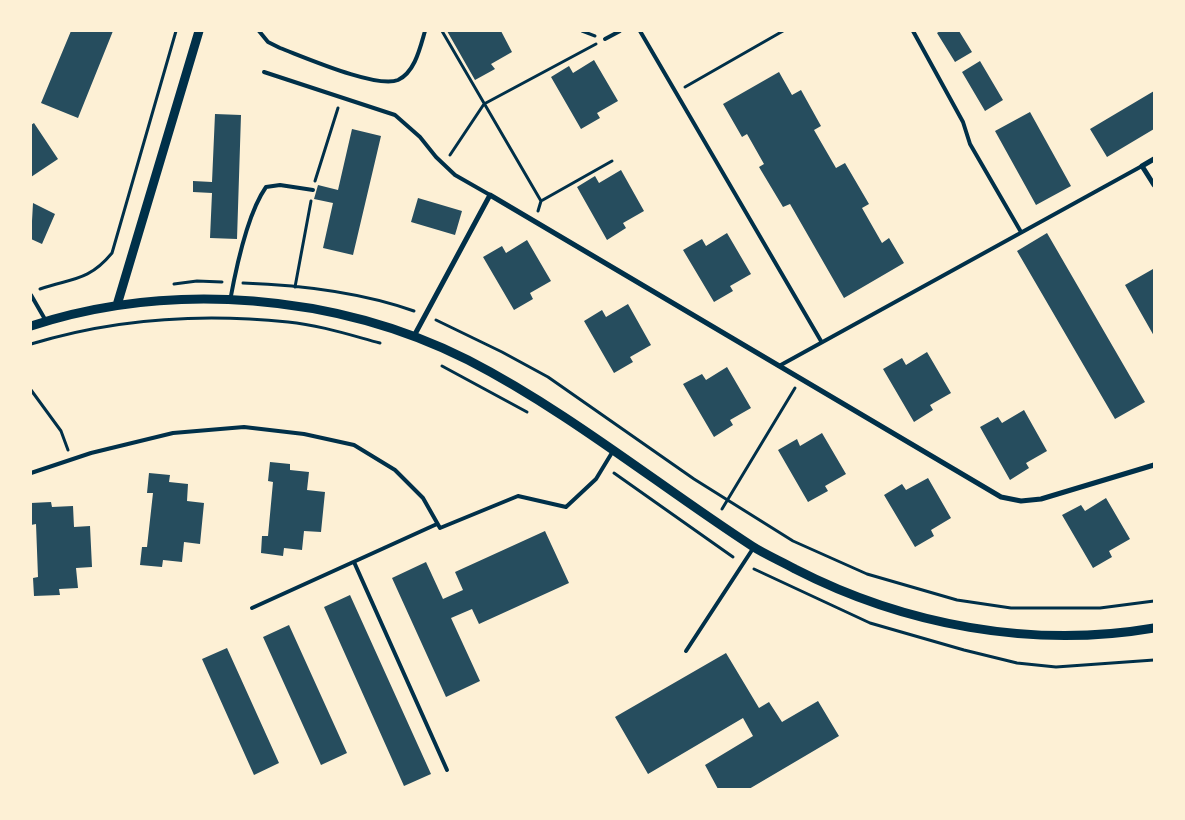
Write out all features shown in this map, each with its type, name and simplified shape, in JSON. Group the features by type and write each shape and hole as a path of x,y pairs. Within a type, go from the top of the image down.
{"street":[{"path":"117,305 199,31"},
{"path":"1154,159 1142,166 1154,185"},
{"path":"414,336 490,195 1001,498 1021,501 1041,499 1154,465"},
{"path":"31,326 117,305 178,300 293,305 351,317 414,336 467,360 528,393 754,547 813,578 873,603 938,622 1002,632 1057,636 1127,633 1154,628"}],"lane":[{"path":"258,31 268,42 280,48 366,79 387,82 399,80 413,66 425,31"},
{"path":"605,39 620,31"},
{"path":"640,31 821,341"},
{"path":"913,31 963,122 970,144 1021,232"},
{"path":"264,72 394,115 420,137 436,158 455,175 490,195"},
{"path":"779,366 821,341 1142,166"},
{"path":"230,301 259,197 266,187 280,185 313,190"},
{"path":"31,295 46,321"},
{"path":"31,473 172,432 244,428 304,434 354,445 395,470 423,498 440,528 518,496 566,507 596,479 613,451"},
{"path":"252,608 437,524"},
{"path":"686,651 754,547"},
{"path":"354,562 447,770"}],"path":[{"path":"38,290 88,275 102,266 112,253 176,31"},
{"path":"442,31 541,201"},
{"path":"676,92 783,31"},
{"path":"453,151 484,104 605,39"},
{"path":"534,221 541,201 612,161"},
{"path":"171,285 197,281 297,287 384,301 425,315 502,352 548,377 727,500 793,541 834,561 867,574 957,600 1011,608 1100,608 1154,601"},
{"path":"31,344 62,335 117,324 185,319 238,319 289,322 388,345"},
{"path":"439,365 531,415"},
{"path":"718,515 800,379"},
{"path":"31,390 61,431 72,460"},
{"path":"604,466 705,536"},
{"path":"899,632 1016,663 1040,666 1093,666 1154,660"}],"building":[{"path":"71,31 113,31 78,118 41,103"},
{"path":"447,31 501,31 512,52 491,64 495,69 475,80"},
{"path":"940,31 959,31 972,52 955,62 937,33"},
{"path":"594,60 618,101 597,113 600,118 581,129 551,77 569,66 573,73"},
{"path":"980,61 1003,100 985,111 962,72"},
{"path":"779,72 792,95 801,90 821,126 814,130 836,168 845,163 869,204 862,208 882,243 889,238 904,263 844,298 790,204 783,207 759,167 764,164 747,134 742,137 723,104"},
{"path":"1154,91 1154,129 1107,157 1090,129"},
{"path":"1030,112 1071,186 1036,205 995,131"},
{"path":"215,114 241,115 237,239 210,238 212,193 193,192 193,181 212,182"},
{"path":"34,123 58,159 31,177 31,125"},
{"path":"352,129 381,136 353,255 323,248 333,203 314,199 318,185 338,190"},
{"path":"621,170 644,211 623,223 626,228 607,240 577,187 595,176 599,183"},
{"path":"418,198 462,211 455,235 411,222"},
{"path":"33,203 55,214 42,244 31,239"},
{"path":"727,233 751,274 730,286 733,291 714,302 683,250 702,239 706,246"},
{"path":"1047,233 1145,402 1115,419 1017,251"},
{"path":"527,240 551,281 530,293 533,299 514,310 483,257 502,246 506,253"},
{"path":"1153,269 1154,271 1154,336 1125,285"},
{"path":"628,304 651,345 630,357 633,362 614,373 584,321 602,310 606,317"},
{"path":"927,352 951,393 930,405 933,410 914,422 883,369 902,358 906,365"},
{"path":"727,367 751,408 730,420 733,425 714,437 683,384 702,374 706,380"},
{"path":"1024,410 1047,451 1026,463 1029,468 1010,480 980,427 998,417 1002,423"},
{"path":"822,433 846,474 825,486 828,491 808,502 778,450 797,439 800,446"},
{"path":"270,462 290,464 290,470 309,472 307,490 325,492 321,532 304,531 302,550 284,548 283,556 261,553 262,536 268,536 273,482 268,481"},
{"path":"149,473 170,475 169,482 188,484 187,501 204,503 200,544 184,542 182,562 163,560 162,567 140,565 142,547 147,547 153,493 147,493"},
{"path":"928,478 951,518 931,530 934,536 915,547 884,495 902,484 906,490"},
{"path":"1106,498 1130,539 1109,551 1112,557 1093,568 1062,515 1081,505 1085,511"},
{"path":"51,502 52,507 73,506 74,527 90,526 92,567 76,568 78,588 59,589 60,595 34,596 33,578 38,577 36,524 31,525 31,503"},
{"path":"545,531 569,583 479,624 472,609 451,618 480,681 446,697 392,578 426,562 443,599 463,590 455,572"},
{"path":"350,595 431,774 404,786 324,607"},
{"path":"289,625 347,753 321,765 263,637"},
{"path":"227,648 279,763 254,775 202,659"},
{"path":"726,653 759,708 769,702 782,722 818,701 839,736 749,789 718,789 705,765 753,736 743,718 648,774 615,717"}]}
